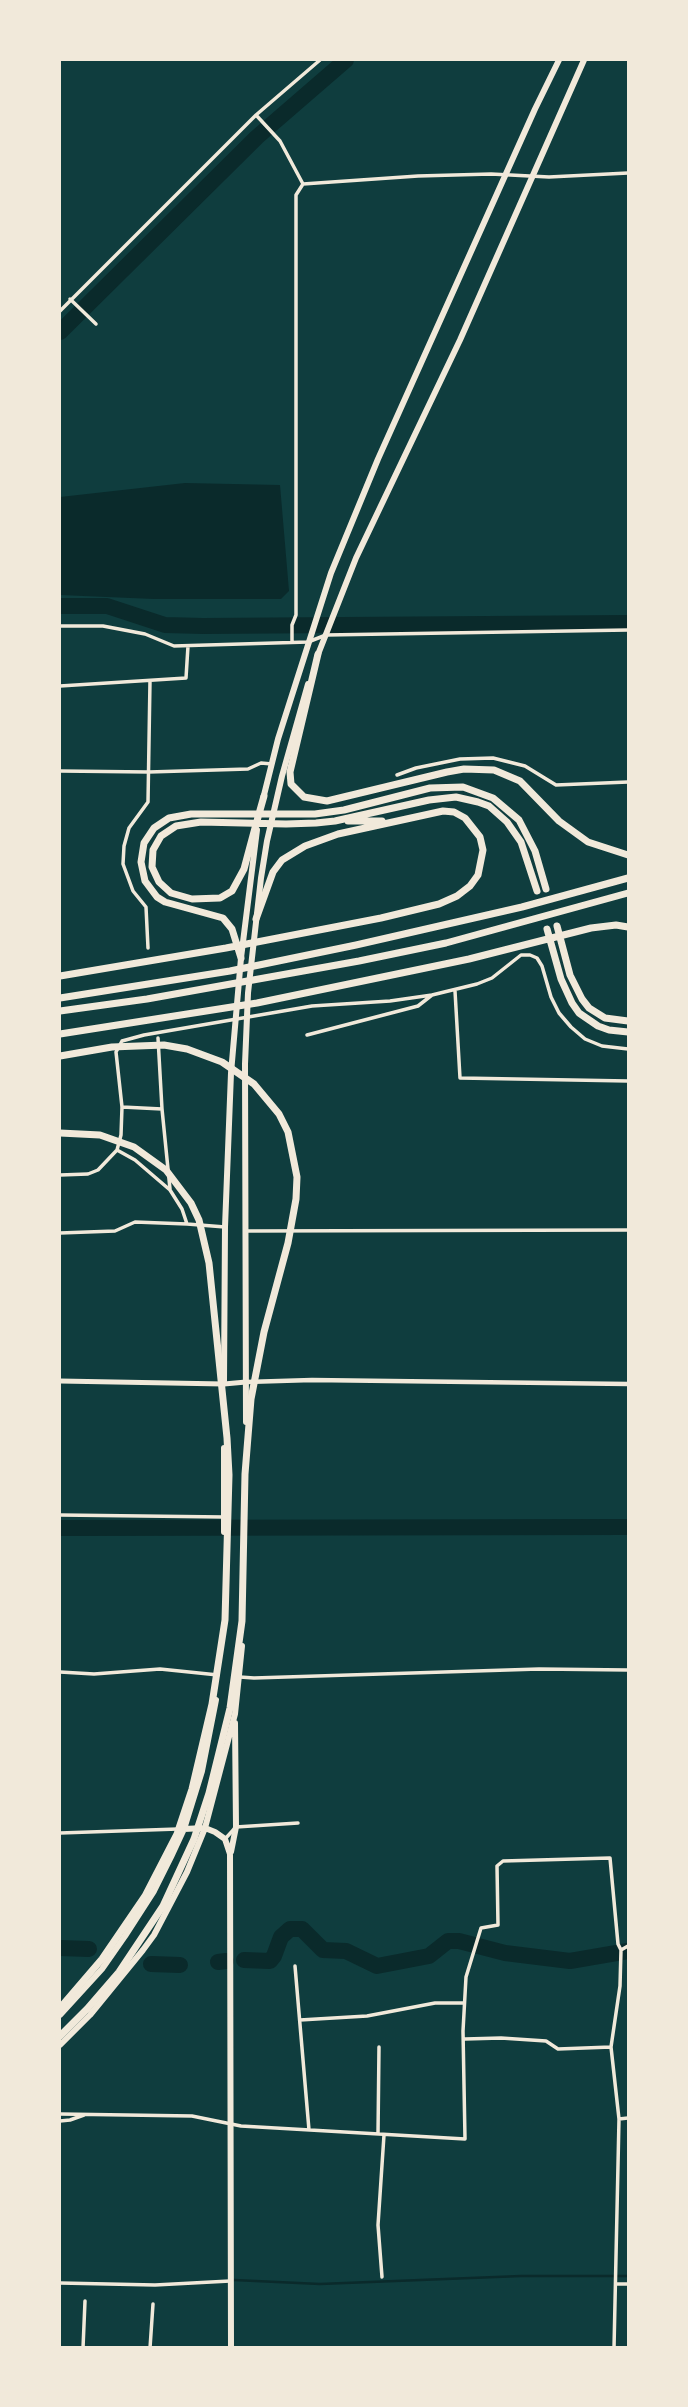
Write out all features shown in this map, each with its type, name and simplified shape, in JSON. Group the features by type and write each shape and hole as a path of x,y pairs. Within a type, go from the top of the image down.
{"highway":[{"path":"244,819 187,824 168,830 153,850 152,867 159,882 171,893 192,899 219,898 232,891 244,869 272,764 331,573 378,459 559,60"},
{"path":"60,2045 90,2015 154,1935 187,1872 205,1828 235,1714 240,1677 246,1542 246,1027 265,853 282,776 318,654 356,558 460,340 584,60"},
{"path":"318,654 290,779 294,789 304,797 319,801 341,798 464,769 494,770 520,781 559,821 588,842 628,855"},
{"path":"286,820 344,810 430,788 453,786 473,789 493,798 511,812 524,829 538,859 547,889"},
{"path":"344,810 382,788"},
{"path":"60,2015 102,1969 125,1936 154,1891 184,1829 205,1758 219,1675 224,1542 225,1227 230,1084 249,881 264,796"},
{"path":"335,821 429,800 456,797 478,802 489,807 507,822 521,842 537,891"},
{"path":"341,798 385,799"},
{"path":"338,835 390,809"},
{"path":"60,976 226,948 439,904 457,896 470,886 478,874 482,850 480,837 465,818 454,812 443,811 393,821 305,846 282,860 265,888 256,919"},
{"path":"241,958 228,923 216,914 176,906 157,897 145,881 141,862 141,853 148,835 169,818 191,814 244,819 393,821"},
{"path":"60,999 260,965 522,907 628,878"},
{"path":"60,1011 229,985 421,948 628,893"},
{"path":"557,926 570,975 582,999 589,1008 606,1018 628,1021"},
{"path":"60,1034 221,1010 533,944 603,926 628,927"},
{"path":"547,929 561,979 579,1013 598,1027 628,1032"},
{"path":"60,1056 82,1051 164,1045 205,1055 230,1067 254,1084 279,1114 288,1132 294,1154 296,1199 251,1399 247,1438 242,1621 230,1708 209,1793 194,1839 163,1906 119,1972 60,2036"},
{"path":"60,1133 79,1132 116,1139 143,1152 166,1170 191,1203 199,1220 209,1263 228,1438 228,1579 225,1620 212,1704 192,1788 177,1834 145,1896 102,1959 60,2008"},
{"path":"231,2347 230,1854 236,1827 235,1714"},
{"path":"184,1829 205,1828 215,1832 225,1839 230,1854"}],"main road":[{"path":"60,1381 224,1384 246,1382"}],"street":[{"path":"60,311 257,117 320,60"},
{"path":"257,117 277,138 303,184"},
{"path":"303,184 418,176 506,174 549,177 628,173"},
{"path":"292,642 292,625 296,615 296,195 303,184"},
{"path":"71,301 96,324"},
{"path":"60,626 103,626 145,634 174,646 308,642 326,635 628,630"},
{"path":"60,686 186,678 188,646"},
{"path":"148,948 146,907 133,891 123,864 129,828 148,802 150,681"},
{"path":"397,775 416,768 460,759 493,758 525,766 555,785 628,782"},
{"path":"60,771 248,769 261,764 272,764"},
{"path":"60,1175 88,1174 98,1170 117,1150 121,1135 122,1107 116,1052 122,1041 136,1036 312,1006 390,1001 432,995 492,978 521,955 530,955 537,958 555,1005 571,1027 585,1039 602,1046 628,1049"},
{"path":"454,990 460,1078 628,1081"},
{"path":"307,1035 418,1006 432,995"},
{"path":"158,1038 170,1190"},
{"path":"122,1107 162,1109"},
{"path":"117,1150 135,1160 170,1190 182,1209 187,1224"},
{"path":"60,1233 115,1231 135,1222 225,1227"},
{"path":"247,1231 628,1230"},
{"path":"246,1382 313,1380 628,1384"},
{"path":"60,1515 224,1519"},
{"path":"60,1672 94,1674 160,1669 219,1675"},
{"path":"240,1677 539,1669 628,1670"},
{"path":"225,1839 236,1827 298,1824"},
{"path":"60,1833 184,1829"},
{"path":"60,2114 192,2116 241,2126 465,2139 463,2031 466,1977 481,1928 498,1925 497,1866 503,1861 610,1858 618,1944 621,1950 620,1986 611,2047 619,2119 614,2347"},
{"path":"621,1950 628,1946"},
{"path":"295,1966 309,2130"},
{"path":"300,2020 367,2016 402,2007 435,2003 464,2003"},
{"path":"465,2039 546,2041 558,2049 611,2047"},
{"path":"378,2134 379,2047"},
{"path":"60,2120 70,2120 89,2113"},
{"path":"619,2119 628,2118"},
{"path":"382,2277 378,2225 384,2134"},
{"path":"60,2283 155,2285 232,2281"},
{"path":"616,2281 628,2284"},
{"path":"83,2347 85,2301"},
{"path":"150,2347 153,2304"}],"water":[{"path":"185,483 280,485 289,591 281,599 154,599 60,595 60,497"}],"waterway":[{"path":"60,332 257,137 346,60"},
{"path":"60,606 107,606 165,625 628,623"},
{"path":"60,1528 628,1527"},
{"path":"244,1960 270,1961 281,1937 290,1929 302,1929 323,1950 346,1951 377,1966 429,1956 448,1941 459,1941 505,1953 570,1961 628,1951"},
{"path":"60,1948 89,1949"},
{"path":"218,1962 226,1961"},
{"path":"151,1964 180,1965"},
{"path":"234,2280 320,2284 521,2276 628,2276"}]}
